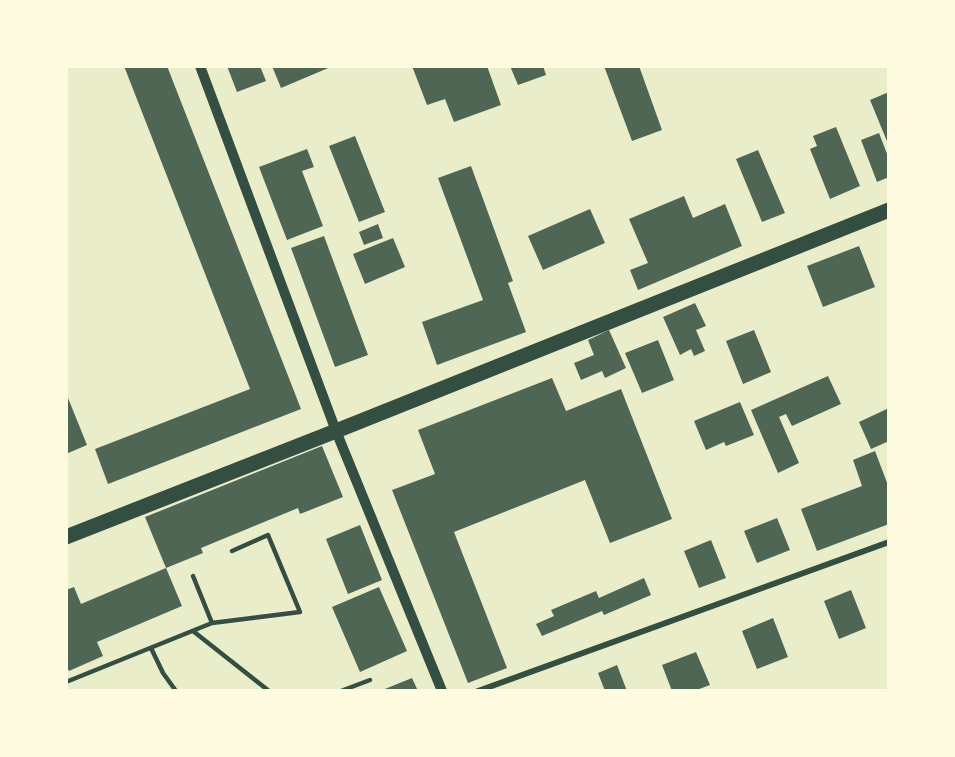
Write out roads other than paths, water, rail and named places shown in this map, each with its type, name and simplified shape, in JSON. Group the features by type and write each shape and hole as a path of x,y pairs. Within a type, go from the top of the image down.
{"main road":[{"path":"66,537 889,210"}],"street":[{"path":"200,66 336,431 442,691"},
{"path":"478,691 889,542"}],"lane":[{"path":"66,682 212,623 300,612 268,535 232,551"},
{"path":"193,576 212,623"},
{"path":"193,631 269,691"},
{"path":"151,648 163,673 176,691"},
{"path":"341,691 370,680"}]}
